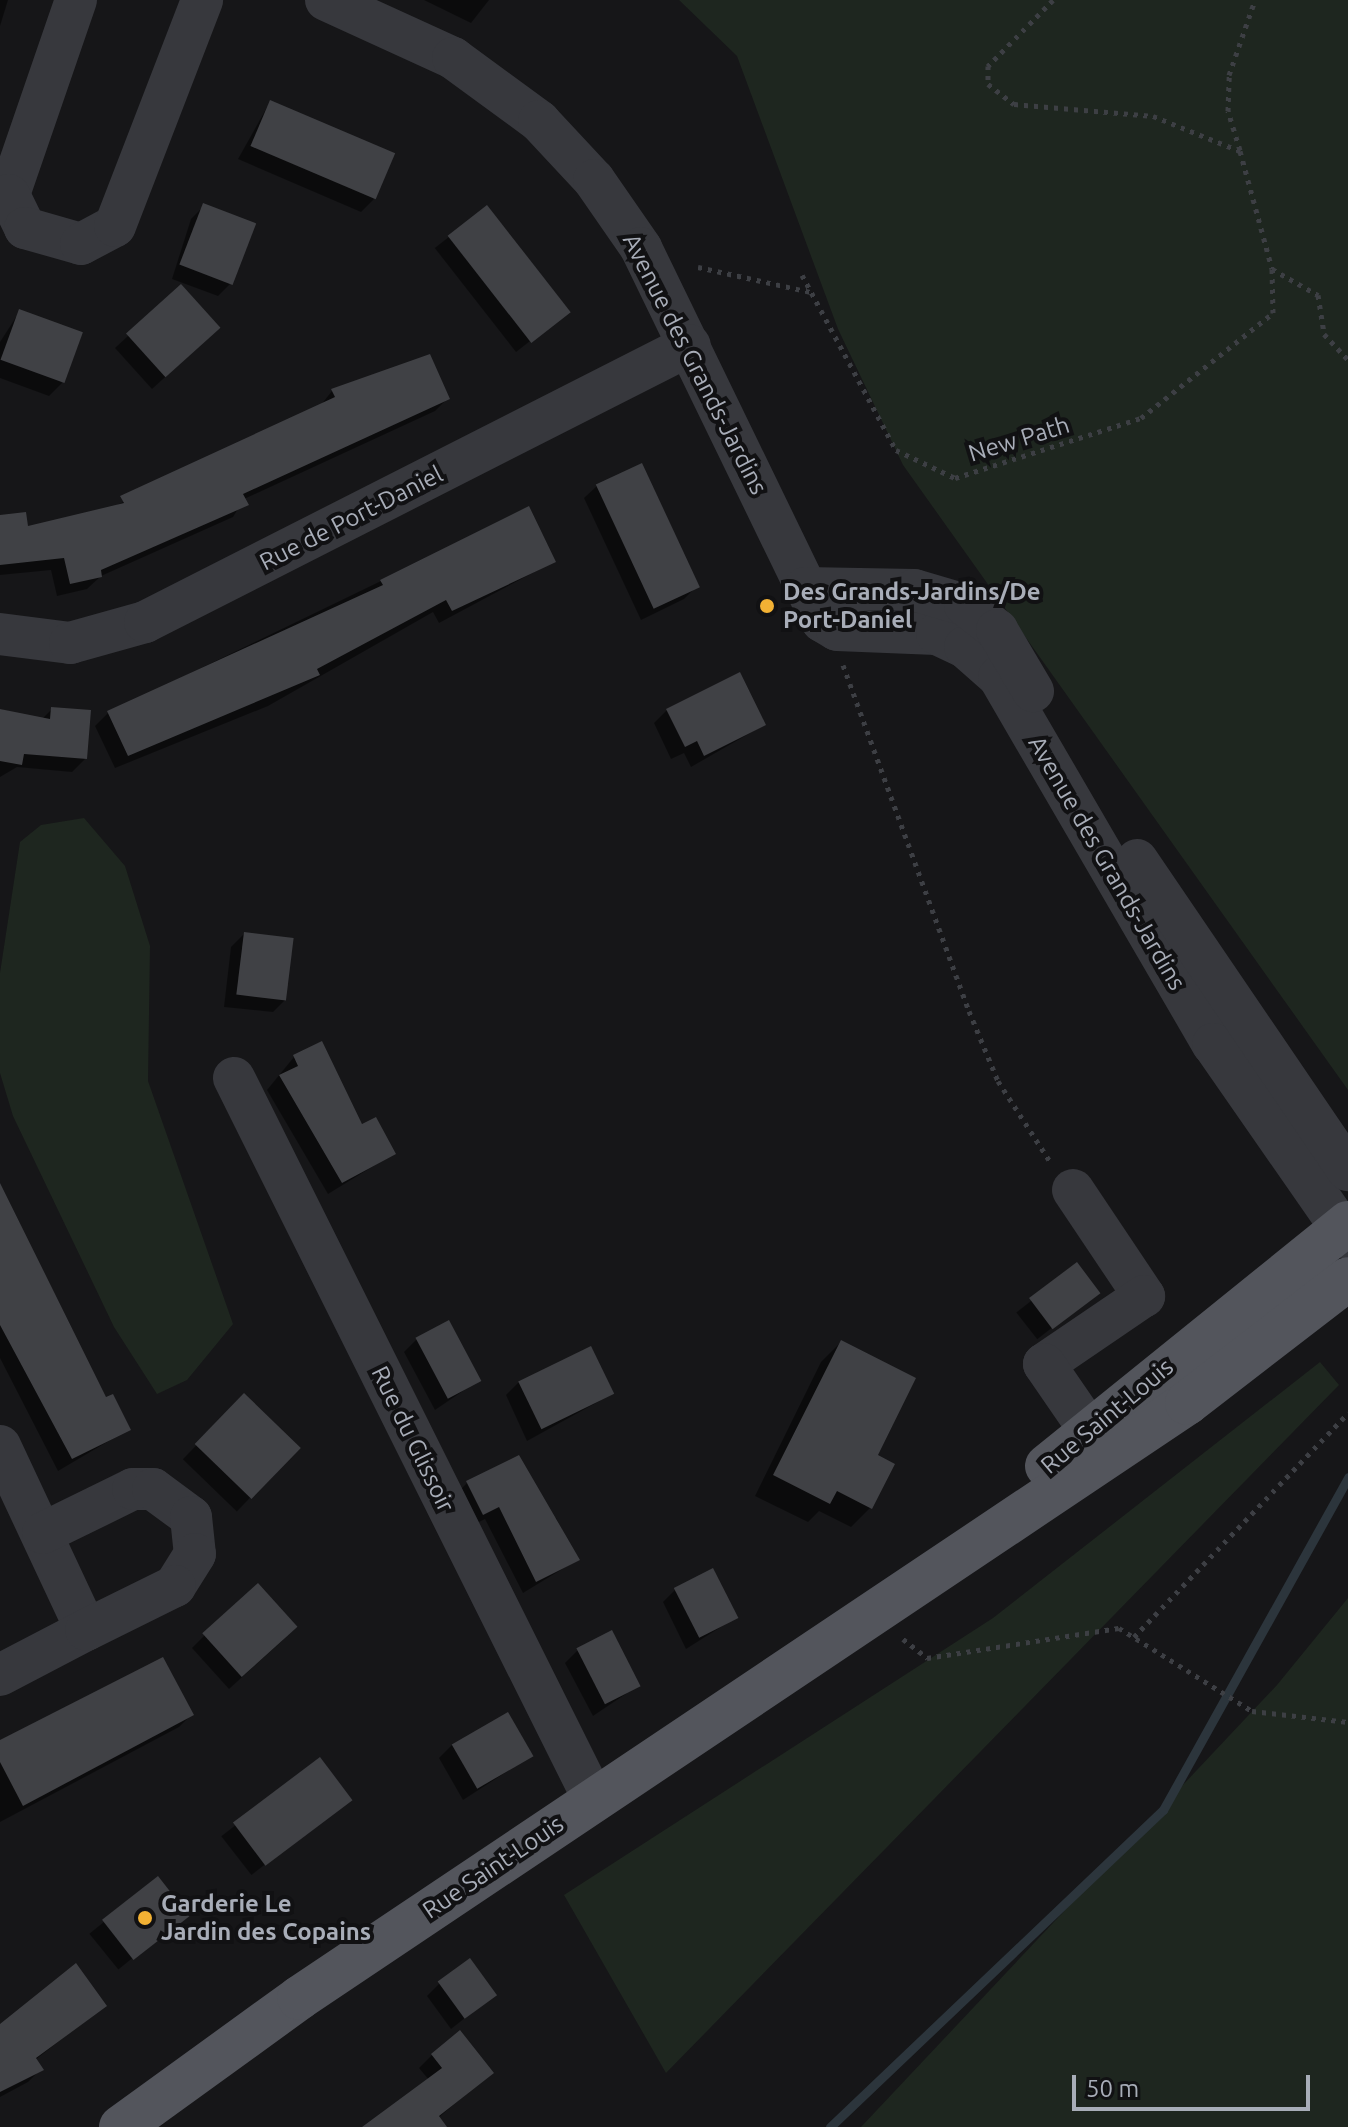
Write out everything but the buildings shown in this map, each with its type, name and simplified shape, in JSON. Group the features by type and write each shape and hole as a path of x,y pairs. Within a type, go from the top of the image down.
{"main road":[{"name":"Rue Saint-Louis","path":"869,1612 1090,1431 1346,1230"},
{"name":"Rue Saint-Louis","path":"121,2127 869,1612 1187,1403 1348,1279"}],"street":[{"path":"76,0 9,195 25,228 81,244 115,226 202,0"},
{"name":"Avenue des Grands-Jardins","path":"326,0 453,58 565,146 641,248 805,588 830,627 937,634 965,647 999,677 1213,1044 1346,1230"},
{"name":"Rue de Port-Daniel","path":"0,634 70,643 145,622 690,345"},
{"name":"Avenue des Grands-Jardins","path":"805,588 934,594 965,605 997,630 1133,855 1348,1170"},
{"name":"Rue du Glissoir","path":"234,1078 594,1800"},
{"path":"1073,1190 1144,1296 1044,1364 1090,1431"},
{"path":"0,1446 86,1630"},
{"path":"0,1675 175,1586 195,1554 191,1517 153,1489 133,1489 43,1533"}],"path":[{"path":"1053,0 988,66 988,84 1014,104 1153,116 1240,151"},
{"path":"1255,0 1229,75 1228,111 1272,269 1318,295 1324,334 1348,360"},
{"path":"698,267 811,292"},
{"name":"New Path","path":"802,275 896,450 955,478 1141,418 1273,313 1272,269"},
{"path":"842,664 998,1081 1073,1190"},
{"path":"1134,1637 1348,1413"},
{"path":"869,1612 927,1658 1042,1636 1119,1628 1252,1711 1348,1722"}],"shaded area":[{"path":"679,0 1348,0 1348,1090 903,465 838,329 737,56"},
{"path":"84,818 125,866 150,946 148,1081 233,1324 187,1380 157,1394 114,1327 13,1116 0,1073 0,973 20,842 41,825"},
{"path":"1320,1362 1339,1385 666,2073 564,1895 993,1618"},
{"path":"1348,1598 1348,2127 861,2127 1277,1685"}],"waterway":[{"path":"830,2127 1163,1810 1348,1477"}],"place":[{"name":"Des Grands-Jardins/De Port-Daniel","path":"767,606"},
{"name":"Garderie Le Jardin des Copains","path":"145,1918"}]}
